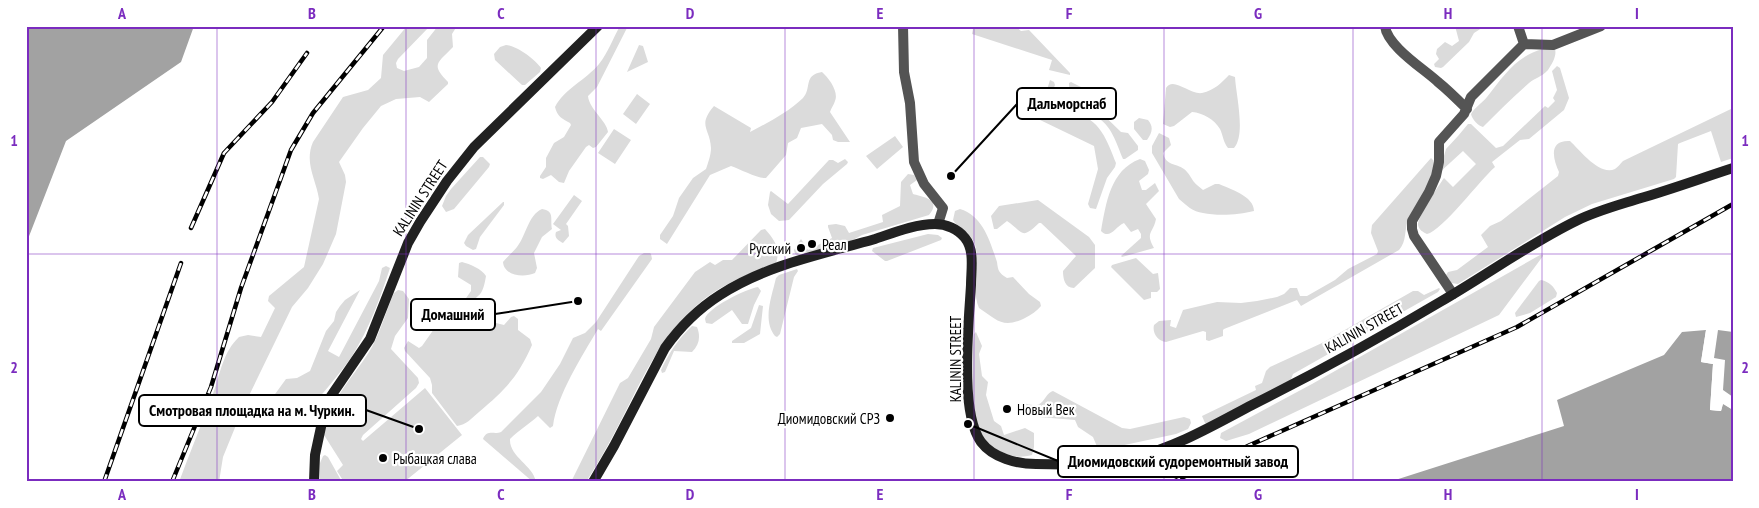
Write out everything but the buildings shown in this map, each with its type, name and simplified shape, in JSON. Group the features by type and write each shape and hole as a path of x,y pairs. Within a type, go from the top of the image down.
{"main road":[{"name":"KALININ STREET","path":"314,482 316,448 324,412 331,396 366,346 384,307 408,243 420,222 446,181 474,147 598,26"},
{"name":"KALININ STREET","path":"938,224 962,234 969,245 971,254 968,389 974,426 983,445 1012,462 1088,464 1132,458 1181,442 1300,381 1580,219 1733,168"},
{"path":"593,482 665,348 699,310 720,295 747,280 786,265 899,232 938,224"}],"street":[{"path":"903,26 904,72 910,103 914,162 924,184 943,208 938,224"},
{"path":"1384,26 1385,32 1401,51 1438,81 1467,109"},
{"path":"1518,26 1524,44"},
{"path":"1453,294 1414,236 1412,229 1412,221 1436,176 1439,162 1439,142 1467,109 1471,97 1524,44 1553,45 1601,26"}],"shaded area":[{"path":"26,26 194,26 181,62 66,141 26,244"},
{"path":"407,26 430,26 398,59 396,63 397,68 404,71 419,67 427,58 427,40 438,26 457,26 452,34 453,47 438,64 439,71 448,84 429,102 420,97 396,99 381,106 339,162 346,182 336,234 323,264 308,288 292,307 243,408 223,457 219,482 179,482 229,349 239,337 248,335 261,337 275,308 268,301 269,296 304,267 319,199 310,164 313,142 343,97 368,90 381,78 383,55"},
{"path":"620,26 628,26 597,87 588,96 591,106 605,124 608,132 596,147 593,148 589,145 586,147 569,171 564,183 559,182 551,175 543,179 540,178 546,167 546,158 554,143 564,137 571,125 562,119 555,107 569,90 599,64"},
{"path":"982,26 1015,26 1021,31 1029,30 1070,75 1049,70 1052,60 972,34 973,29"},
{"path":"1455,26 1485,26 1474,33 1469,42 1443,67 1435,67 1434,64 1439,59 1436,54 1437,49 1445,42 1452,46 1459,41"},
{"path":"506,45 525,54 541,68 540,72 525,85 522,85 495,60 494,54 500,47"},
{"path":"639,45 643,46 648,62 627,72"},
{"path":"1543,49 1555,49 1555,57 1548,70 1529,83 1483,127 1477,124 1471,114 1474,109 1487,97 1511,68 1533,52"},
{"path":"1557,66 1560,68 1569,98 1564,110 1529,139 1520,140 1492,162 1495,167 1434,231 1427,234 1421,231 1418,225 1421,216 1444,178 1453,187 1476,164 1463,151 1439,173 1446,149 1468,124 1471,124 1496,148 1503,146 1545,106 1548,108 1555,101 1553,98 1557,90 1552,71"},
{"path":"822,72 830,81 836,94 830,112 850,142 833,140 832,135 822,124 801,128 797,138 788,143 786,155 766,178 731,166 710,175 667,244 660,239 660,235 673,216 679,198 693,178 706,169 711,148 705,123 714,106 751,128 750,132 778,117 803,98 812,76"},
{"path":"1229,75 1235,77 1240,125 1238,142 1234,148 1228,148 1215,122 1200,114 1192,112 1174,126 1170,127 1163,124 1166,88 1169,85 1173,84 1202,93 1214,88"},
{"path":"1050,80 1055,85 1045,113 1061,118 1072,115 1089,119 1096,124 1106,139 1116,163 1107,178 1096,209 1090,208 1088,204 1098,169 1094,146 1038,119"},
{"path":"1071,82 1087,92 1086,98 1121,132 1128,133 1138,146 1138,150 1123,159 1106,124 1095,116 1070,105 1069,83"},
{"path":"637,94 650,104 636,124 623,114"},
{"path":"1733,108 1733,158 1721,162 1711,131 1680,143 1678,144 1676,177 1674,179 1592,204 1565,217 1458,284 1451,283 1446,275 1448,272 1457,270 1488,247 1481,235 1490,226 1501,221 1558,176 1559,172 1555,162 1554,151 1558,144 1570,141 1596,166 1609,170 1615,169 1623,161"},
{"path":"1139,118 1148,120 1151,125 1151,132 1147,140 1143,140 1134,129 1134,122"},
{"path":"614,129 631,140 615,164 598,153"},
{"path":"1159,133 1169,138 1171,145 1163,153 1166,160 1184,169 1203,190 1219,184 1241,194 1250,201 1254,211 1228,215 1209,214 1196,211 1184,204 1179,199 1152,153 1152,146"},
{"path":"895,136 903,147 877,169 866,156"},
{"path":"480,157 483,157 490,164 489,167 454,209 446,212 442,206 446,196"},
{"path":"1431,158 1435,162 1431,179 1410,216 1403,243 1399,250 1301,306 1297,300 1224,329 1223,336 1209,341 1206,340 1206,332 1203,331 1166,342 1156,336 1154,325 1159,321 1171,320 1170,326 1176,328 1183,310 1217,302 1241,303 1277,297 1284,294 1290,288 1297,288 1300,296 1307,296 1335,280 1348,269 1377,254 1378,251 1371,233 1372,225"},
{"path":"845,159 848,162 847,164 823,184 789,220 779,221 771,214 768,205 771,191 788,204 829,160 838,163"},
{"path":"1140,159 1145,161 1149,170 1148,174 1139,181 1142,190 1146,190 1155,183 1159,191 1146,204 1156,219 1150,233 1151,243 1154,248 1122,257 1141,238 1138,229 1131,232 1124,223 1110,233 1107,234 1101,231 1108,199 1116,179 1130,164"},
{"path":"908,174 914,175 917,180 910,185 913,194 932,202 932,210 929,215 862,235 851,241 799,256 795,254 794,250 801,239 808,250 832,238 828,225 845,226 849,233 883,222 882,215 900,206 901,182"},
{"path":"574,195 582,201 566,224 569,236 563,243 556,237 556,232 561,230 553,224"},
{"path":"1038,200 1089,237 1095,245 1095,268 1074,288 1067,285 1064,280 1063,271 1076,256 1041,223 1025,233 1007,221 997,229 994,229 991,216 999,206"},
{"path":"503,202 504,205 480,237 476,249 473,250 466,246 464,243 468,235"},
{"path":"542,209 549,212 551,216 552,229 542,237 534,253 537,268 535,273 531,275 515,275 504,267 503,262 520,242 533,216"},
{"path":"960,209 968,212 980,223 992,246 998,270 1007,278 1013,277 1029,294 1040,302 1041,306 1034,313 1017,321 1006,323 1000,322 979,308 976,292 977,258 974,242 953,220 955,211"},
{"path":"765,229 776,244 778,253 776,263 744,276 714,292 681,320 668,336 647,370 619,425 586,482 571,482 620,383 628,378 651,339 654,327 695,272 710,262 715,265 723,260 732,260 761,230"},
{"path":"928,234 938,235 942,238 887,261 872,251 873,248"},
{"path":"644,253 650,253 652,259 601,331 598,329 571,376 559,402 553,426 550,428 538,416 510,439 513,451 534,476 536,482 533,482 483,439 489,433 501,432 541,392 560,364 573,338 585,333 596,322 639,256"},
{"path":"1540,255 1543,256 1499,315 1249,434 1226,441 1220,438 1221,433 1312,384"},
{"path":"1136,258 1153,274 1158,273 1160,289 1157,292 1151,292 1151,298 1144,300 1111,267 1112,265"},
{"path":"462,262 479,269 486,276 480,295 470,303 467,309 489,329 496,323 504,325 514,316 518,319 518,330 530,339 532,345 521,366 504,390 469,421 457,426 432,393 430,378 404,348 408,341 419,348 422,346 446,312 457,311 471,291 471,285 458,277 459,263"},
{"path":"386,266 390,268 382,291 358,346 341,371 306,414 270,401 286,379 297,378 310,371 326,331 334,321 336,312 345,300 360,290 328,351 339,357 379,281 382,268"},
{"path":"797,269 780,334 777,337 771,330 769,323 770,300 776,278 779,275"},
{"path":"1541,280 1553,286 1557,293 1556,297 1530,313 1516,317 1515,313"},
{"path":"758,287 761,291 748,324 742,324 732,310 712,324 706,323 707,315 719,305 736,295"},
{"path":"1439,288 1438,292 1293,374 1290,382 1208,424 1205,423 1202,416 1256,390 1255,386 1262,383 1266,371 1270,367 1322,343 1413,291 1418,291 1424,295"},
{"path":"398,290 403,291 409,299 408,318 395,336 391,349 418,378 419,383 416,388 363,435 361,439 363,441 425,388 462,435 404,482 344,482 337,471 343,465 324,435 327,422 336,399 372,347 394,293"},
{"path":"759,305 763,306 760,334 744,343 732,343 732,341 751,328"},
{"path":"692,326 697,327 698,331 699,341 696,347 692,352 674,351 665,372 662,373 661,370 671,352"},
{"path":"1706,330 1701,362 1713,364 1710,410 1721,411 1723,403 1733,410 1733,482 1389,482 1564,426 1557,400 1664,355 1682,332"},
{"path":"1718,330 1733,332 1733,397 1723,390 1725,360 1714,358"},
{"path":"976,332 982,346 979,354 982,376 988,382 986,395 994,421 1001,426 1004,435 1025,428 1034,433 1032,455 1017,456 1000,451 988,443 980,431 976,419 972,390 973,345"},
{"path":"1053,391 1122,428 1130,429 1184,417 1190,419 1191,423 1188,429 1176,434 1101,450 1098,449 1093,437 1078,427 1075,420 1039,417 1033,412 1022,414 1024,403 1040,404"},
{"path":"325,455 342,482 320,482 320,463"}],"pier":[{"path":"1706,330 1708,330 1704,360 1714,361 1715,363 1713,408 1719,408 1720,402 1723,401 1733,407 1733,410 1723,404 1721,411 1710,410 1713,364 1701,362"}],"railway":[{"path":"172,482 211,387 241,288 291,150 313,113 384,26"},
{"path":"191,228 224,153 272,102 307,53"},
{"path":"1173,482 1250,445 1517,327 1733,204"},
{"path":"104,482 181,263"}],"place":[{"name":"Дальморснаб","path":"951,176"},
{"name":"Реал","path":"812,244"},
{"name":"Русский","path":"801,248"},
{"name":"Домашний","path":"578,301"},
{"name":"Новый Век","path":"1007,409"},
{"name":"Диомидовский СРЗ","path":"890,418"},
{"name":"Диомидовский судоремонтный завод","path":"968,424"},
{"name":"Смотровая площадка на м. Чуркин.","path":"419,429"},
{"name":"Рыбацкая слава","path":"383,458"}]}
